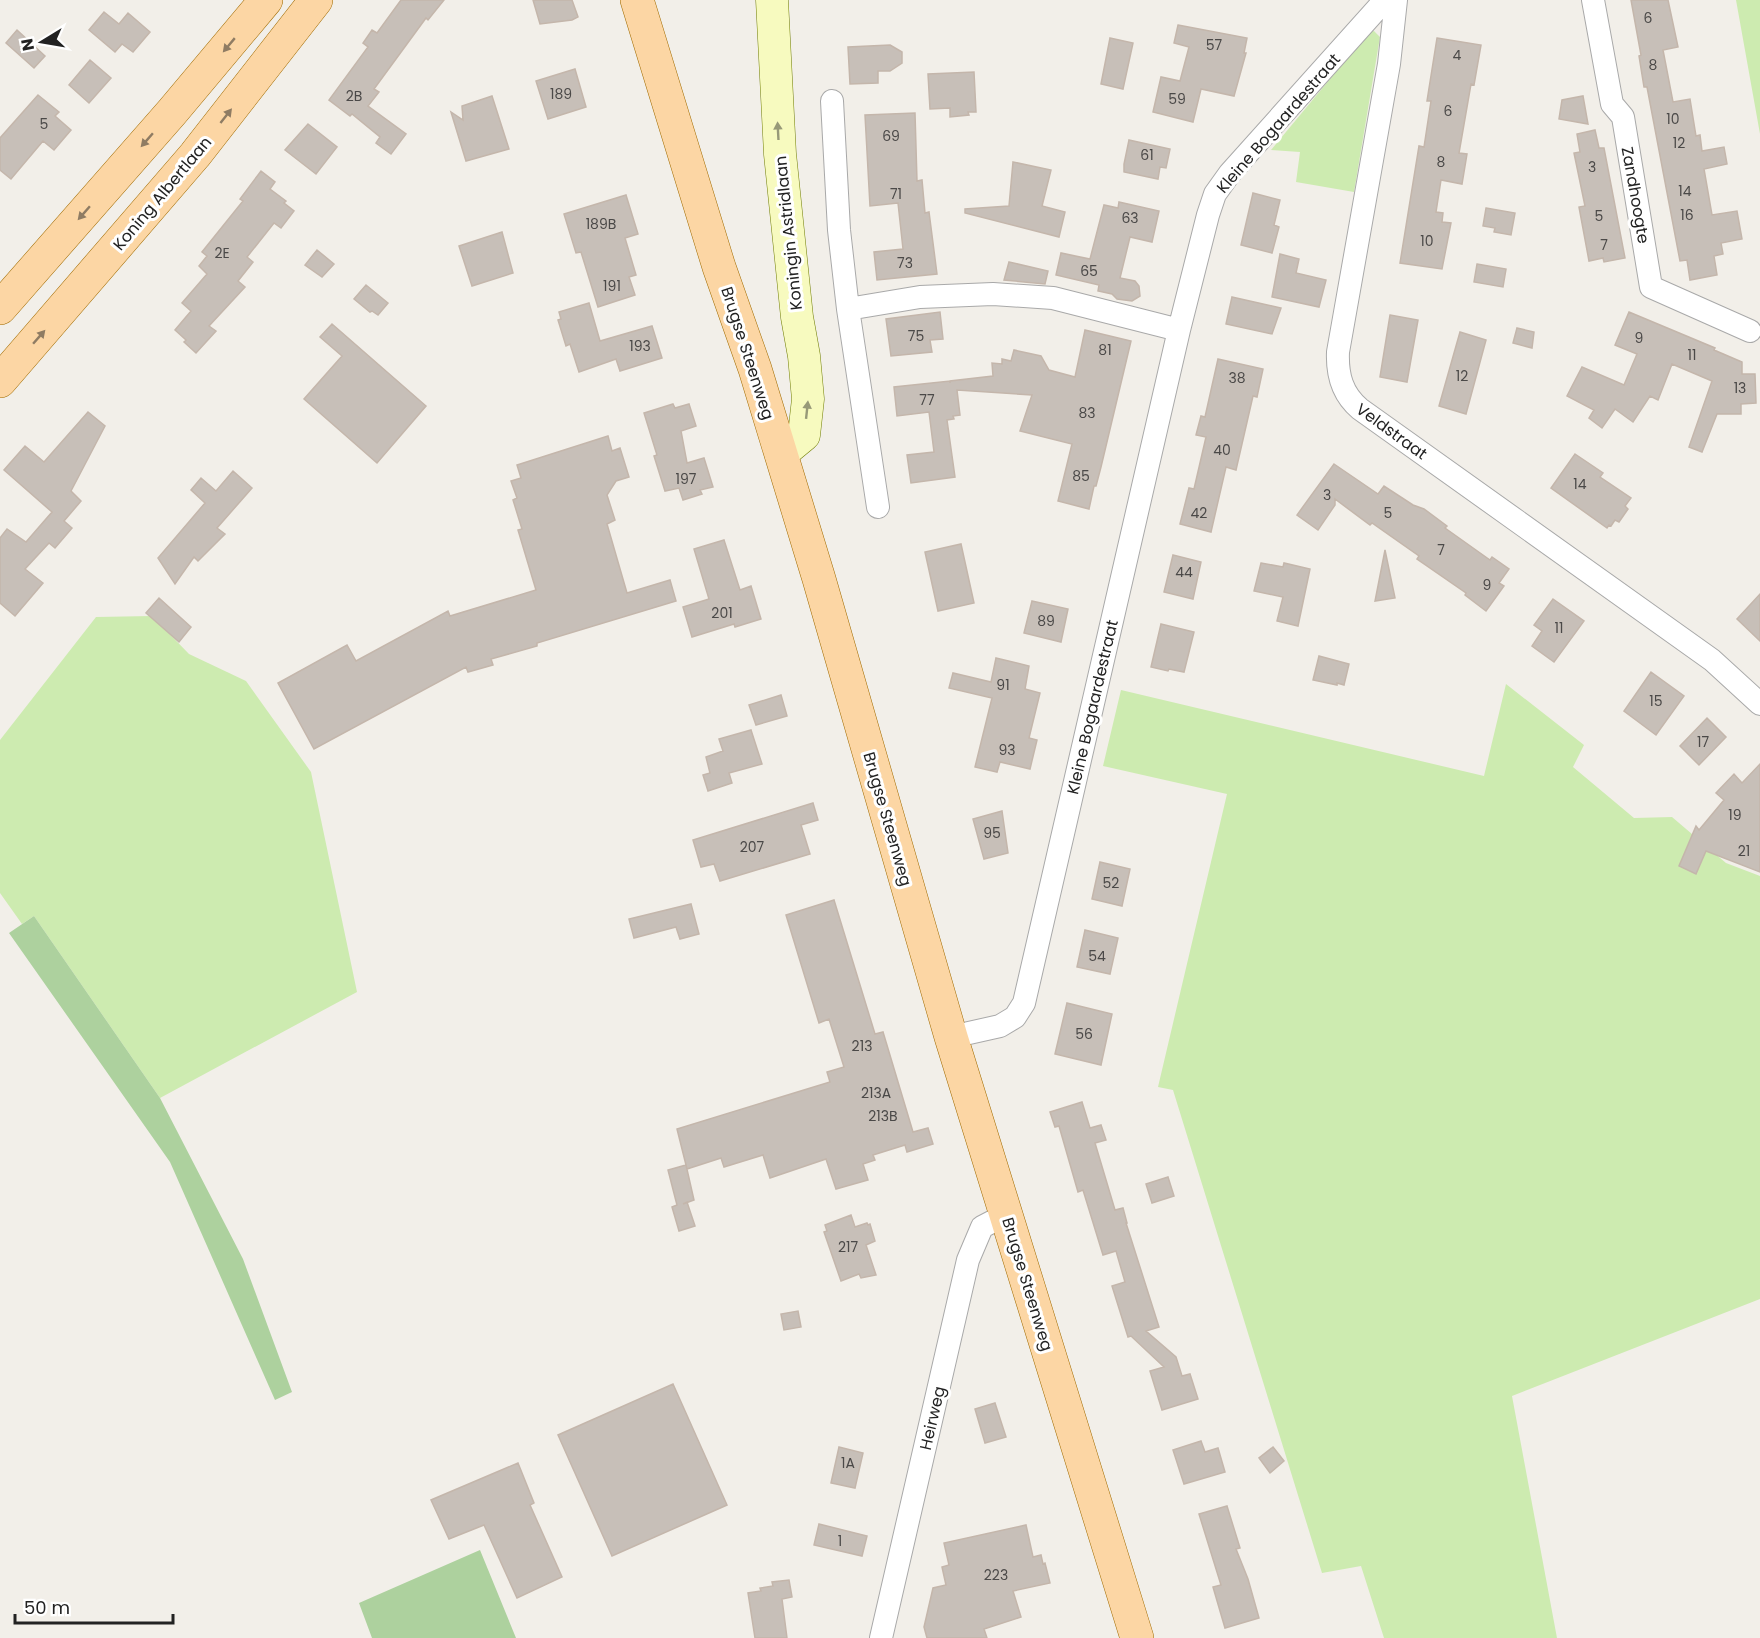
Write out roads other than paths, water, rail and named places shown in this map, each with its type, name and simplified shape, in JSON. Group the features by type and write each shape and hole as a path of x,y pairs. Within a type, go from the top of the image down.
{"main road":[{"path":"0,308 172,112 266,0"},
{"name":"Koning Albertlaan","path":"0,381 195,155 316,0"},
{"name":"Brugse Steenweg","path":"637,0 719,267 755,369 829,611 951,1037 1137,1638"},
{"name":"Koningin Astridlaan","path":"772,0 780,154 808,399 804,435 781,454"}],"street":[{"name":"Kleine Bogaardestraat","path":"951,1037 1000,1026 1015,1017 1024,1003 1179,330 1215,194 1230,173 1385,0"},
{"name":"Veldstraat","path":"1396,0 1389,64 1338,352 1337,366 1345,391 1360,409 1712,660 1760,704"},
{"name":"Zandhoogte","path":"1593,0 1612,104 1623,117 1651,287 1750,331"},
{"path":"832,101 839,230 848,309 878,507"},
{"path":"848,309 920,297 1005,295 1053,298 1179,330"},
{"name":"Heirweg","path":"881,1638 968,1260 982,1227 1007,1214"}]}
